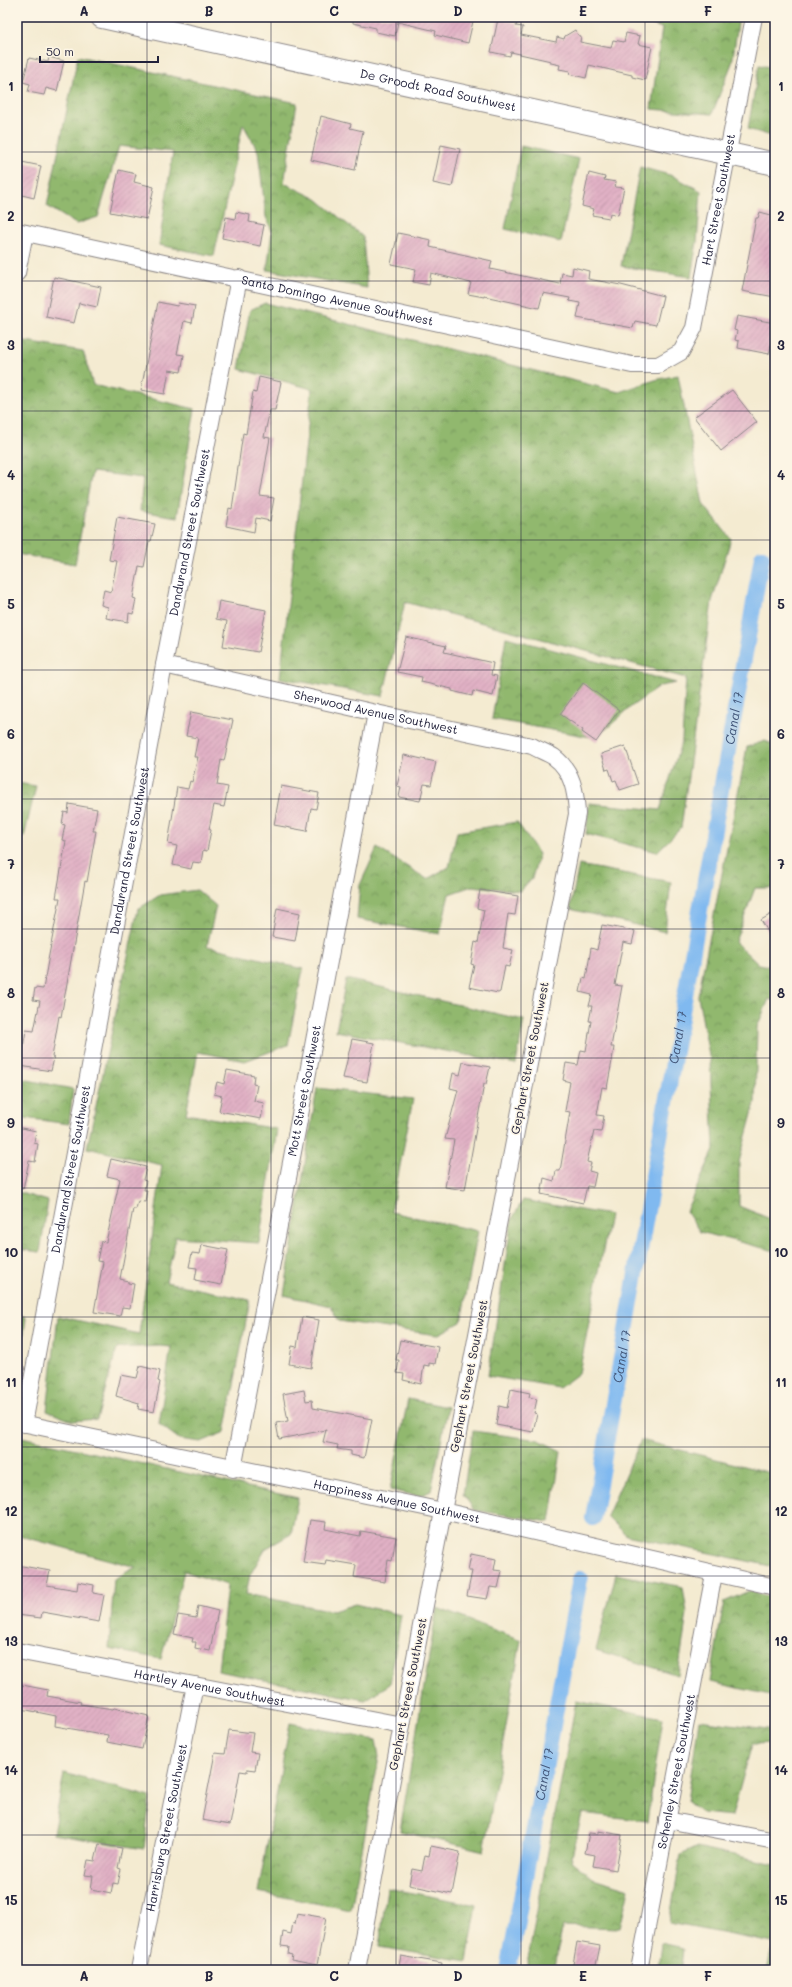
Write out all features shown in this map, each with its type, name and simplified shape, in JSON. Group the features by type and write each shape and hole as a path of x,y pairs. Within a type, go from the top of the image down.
{"street":[{"name":"De Groodt Road Southwest","path":"102,17 775,164"},
{"name":"Hart Street Southwest","path":"658,365 681,352 694,328 754,17"},
{"name":"Santo Domingo Avenue Southwest","path":"21,232 239,278 632,365 658,365"},
{"path":"17,273 21,232"},
{"name":"Dandurand Street Southwest","path":"20,1423 239,278"},
{"name":"Sherwood Avenue Southwest","path":"164,665 376,714 532,746 554,757 567,771 572,782"},
{"name":"Mott Street Southwest","path":"233,1469 376,714"},
{"name":"Gephart Street Southwest","path":"357,1970 402,1725 577,814 576,795 572,782"},
{"name":"Happiness Avenue Southwest","path":"20,1423 233,1469 443,1511 775,1587"},
{"name":"Schenley Street Southwest","path":"639,1970 714,1574"},
{"name":"Hartley Avenue Southwest","path":"17,1651 402,1725"},
{"name":"Harrisburg Street Southwest","path":"139,1970 195,1685"},
{"path":"667,1820 775,1840"}],"green space":[{"path":"630,17 739,17 732,63 712,114 651,109 662,28"},
{"path":"78,56 297,103 284,183 317,199 363,237 367,288 267,270 272,231 266,217 258,151 243,124 214,256 159,245 173,152 119,146 98,217 76,224 47,206"},
{"path":"759,65 775,68 775,137 748,129"},
{"path":"521,146 579,159 561,242 505,229"},
{"path":"640,167 673,176 701,191 697,242 691,277 621,266"},
{"path":"265,303 619,392 655,380 678,375 703,504 731,539 712,601 681,828 657,852 586,834 589,803 660,810 682,740 686,678 405,602 383,696 280,678 312,389 239,369 250,310"},
{"path":"19,341 83,351 93,385 195,409 177,517 140,511 143,478 92,472 75,564 17,554 17,356"},
{"path":"506,637 676,683 660,686 632,706 596,738 492,719"},
{"path":"765,741 775,745 775,888 755,888 735,942 758,964 775,967 775,1001 769,999 757,1027 755,1103 739,1162 739,1206 775,1221 775,1251 700,1232 686,1211 714,1150 710,1061 698,996 747,747"},
{"path":"17,783 36,786 24,837 17,836"},
{"path":"517,822 539,854 532,878 520,891 472,886 449,894 440,934 357,919 360,885 377,848 427,879 449,867 457,832"},
{"path":"579,865 671,882 665,932 570,909"},
{"path":"197,890 216,906 207,946 303,969 288,1045 245,1061 198,1052 186,1114 277,1129 259,1243 176,1237 166,1282 250,1300 225,1432 201,1442 179,1439 159,1424 171,1347 160,1346 117,1348 97,1419 72,1421 47,1411 58,1316 139,1334 162,1165 87,1148 138,909 160,895"},
{"path":"346,979 524,1020 516,1064 336,1031"},
{"path":"17,1078 73,1089 69,1124 17,1117"},
{"path":"317,1088 413,1099 391,1212 478,1231 461,1322 437,1335 339,1321 331,1306 284,1295"},
{"path":"17,1192 48,1201 40,1252 17,1249"},
{"path":"523,1200 610,1215 579,1373 559,1388 488,1376 512,1219"},
{"path":"17,1314 26,1317 17,1386"},
{"path":"408,1399 448,1407 431,1491 419,1496 390,1490"},
{"path":"473,1431 539,1440 561,1451 550,1522 474,1510 463,1494"},
{"path":"17,1436 298,1498 291,1534 265,1549 250,1575 246,1594 333,1611 355,1604 401,1615 390,1684 365,1700 218,1671 227,1585 184,1571 161,1659 109,1649 114,1579 136,1567 17,1535"},
{"path":"641,1440 775,1474 775,1567 626,1535 607,1516"},
{"path":"616,1574 683,1587 687,1613 678,1675 596,1650"},
{"path":"749,1591 775,1598 775,1696 710,1682 724,1602"},
{"path":"437,1608 521,1640 484,1851 400,1831"},
{"path":"576,1701 663,1718 647,1821 582,1813 571,1861 593,1878 629,1889 620,1928 563,1926 553,1970 526,1970"},
{"path":"699,1720 775,1730 775,1743 752,1744 732,1816 702,1813 687,1801"},
{"path":"290,1723 376,1740 379,1757 351,1910 258,1892"},
{"path":"64,1773 150,1797 144,1849 53,1834"},
{"path":"697,1847 775,1864 775,1970 767,1970 773,1943 669,1923 681,1855"},
{"path":"387,1888 477,1905 467,1961 379,1947"},
{"path":"661,1943 683,1948 681,1970 658,1970"}],"building":[{"path":"353,17 399,17 395,36 376,32 376,28 353,23"},
{"path":"399,17 474,17 468,43 435,35 436,31 398,22"},
{"path":"498,19 517,23 516,26 523,27 521,35 556,42 557,37 564,39 565,36 575,30 578,35 581,36 580,42 611,48 613,40 624,42 626,33 640,36 638,44 652,47 645,80 632,77 632,75 589,65 586,78 569,74 570,71 559,69 560,65 551,63 551,61 511,52 510,56 491,52"},
{"path":"49,57 64,61 57,91 46,88 44,95 28,92 30,84 23,82 29,58 48,62"},
{"path":"321,116 351,124 350,128 363,131 355,170 311,160"},
{"path":"441,145 460,149 452,187 433,183"},
{"path":"17,161 41,166 34,198 18,194 19,187 17,186"},
{"path":"119,170 136,174 134,182 154,187 147,219 110,212"},
{"path":"589,173 605,177 604,180 616,182 615,187 624,188 618,215 610,213 609,218 592,215 594,209 582,206"},
{"path":"236,212 250,215 249,222 264,225 260,246 222,238 226,217 235,219"},
{"path":"760,212 775,216 775,297 742,291 756,218 758,218"},
{"path":"398,233 431,240 430,247 492,261 490,269 560,284 562,273 572,275 573,267 589,271 588,279 621,285 663,296 656,325 635,321 633,328 577,318 580,303 569,301 570,298 543,293 539,308 468,294 471,283 431,273 429,285 413,282 416,269 391,264"},
{"path":"54,277 101,287 97,307 79,303 74,323 46,317"},
{"path":"158,302 177,306 178,303 195,306 192,323 184,321 177,354 184,355 181,372 169,370 165,394 141,390"},
{"path":"737,316 775,323 775,346 771,345 769,354 738,348 739,341 735,340 737,331 734,330"},
{"path":"259,377 281,382 275,410 270,410 264,437 270,438 260,496 274,498 270,521 256,518 254,532 226,526 229,508 232,509 243,433 246,434 253,392 256,393"},
{"path":"732,390 757,422 721,451 694,417"},
{"path":"117,517 155,524 151,541 149,541 144,567 139,566 133,598 136,599 133,614 129,613 128,622 106,618 108,607 101,605 104,590 111,592 117,561 109,560"},
{"path":"219,601 266,610 258,652 223,646 227,621 216,619"},
{"path":"406,637 446,646 444,652 493,663 491,675 497,676 493,696 473,691 472,696 452,691 452,689 421,682 422,677 397,672"},
{"path":"583,683 619,710 596,742 582,732 583,730 560,714"},
{"path":"191,712 233,720 224,761 221,760 217,785 228,787 224,807 214,805 209,829 211,830 207,851 203,850 201,863 193,862 191,869 173,865 177,846 168,844 177,787 188,789 190,781 192,782 198,757 194,757 198,738 186,736"},
{"path":"625,746 638,784 620,790 616,780 613,781 609,769 606,770 601,754"},
{"path":"404,755 436,762 431,785 424,784 420,801 399,797 401,787 397,786"},
{"path":"281,786 319,793 316,809 311,808 307,831 274,825"},
{"path":"69,804 97,809 93,831 96,831 87,882 85,881 61,1017 59,1016 51,1071 20,1066 26,1030 34,1031 40,1001 33,1000 35,988 43,989 60,898 56,898 66,841 62,840 65,825 62,824 64,812 68,813"},
{"path":"480,890 518,896 515,915 508,914 503,948 513,950 509,967 505,966 500,992 498,993 469,987 474,965 471,964 475,942 478,943 484,910 477,908"},
{"path":"277,908 300,913 295,941 272,937"},
{"path":"775,912 775,943 761,920"},
{"path":"602,925 635,931 632,944 623,942 615,985 622,986 611,1047 614,1047 612,1061 607,1088 602,1087 597,1115 604,1116 601,1132 594,1131 587,1162 591,1163 589,1171 596,1173 593,1187 587,1186 583,1203 541,1194 544,1178 554,1181 556,1171 560,1171 570,1112 565,1111 570,1082 563,1080 566,1063 578,1065 581,1050 586,1051 592,1006 589,1006 592,995 580,992 583,978 586,979 591,948 597,950"},
{"path":"352,1039 374,1043 367,1082 343,1078"},
{"path":"463,1062 490,1067 486,1084 484,1084 465,1190 445,1187 454,1140 445,1139 458,1090 450,1088 453,1073 460,1075"},
{"path":"227,1070 254,1075 253,1084 257,1085 254,1101 264,1103 261,1119 219,1111 222,1096 214,1094 217,1082 224,1084"},
{"path":"17,1127 36,1131 34,1143 38,1144 35,1162 29,1161 23,1189 17,1188"},
{"path":"111,1159 146,1167 143,1180 146,1181 144,1190 147,1190 145,1202 138,1201 136,1209 133,1209 120,1279 134,1284 130,1308 122,1307 120,1316 94,1312 103,1262 97,1261 101,1241 106,1242 120,1179 107,1176"},
{"path":"202,1245 228,1250 221,1285 195,1280 197,1268 189,1267 192,1253 200,1254"},
{"path":"302,1317 319,1320 311,1368 289,1364 292,1346 297,1347"},
{"path":"400,1340 438,1347 435,1364 429,1363 429,1366 424,1365 421,1384 403,1380 404,1374 397,1373 399,1360 396,1360"},
{"path":"140,1366 160,1371 158,1381 160,1382 154,1412 138,1409 139,1403 116,1396 121,1375 137,1378"},
{"path":"511,1389 530,1393 529,1397 537,1399 534,1413 537,1414 533,1432 496,1425 499,1406 507,1408"},
{"path":"304,1390 306,1401 312,1400 313,1408 372,1419 364,1458 351,1455 351,1451 337,1449 338,1445 323,1442 326,1430 279,1439 276,1423 288,1421 283,1394"},
{"path":"310,1520 326,1522 325,1529 360,1536 361,1531 396,1537 392,1561 388,1560 385,1582 354,1577 356,1565 326,1560 325,1565 303,1562"},
{"path":"471,1554 496,1559 494,1570 502,1571 498,1588 490,1587 487,1599 467,1596 472,1571 468,1571"},
{"path":"17,1565 50,1571 47,1585 77,1590 78,1582 94,1585 93,1593 104,1595 99,1622 42,1612 41,1618 17,1615"},
{"path":"198,1606 218,1611 210,1651 195,1648 196,1642 192,1642 193,1638 174,1634 178,1615 196,1618"},
{"path":"17,1684 48,1690 47,1696 81,1702 80,1704 114,1708 149,1716 142,1749 107,1742 108,1735 55,1726 56,1716 17,1708"},
{"path":"229,1730 253,1733 250,1752 258,1753 255,1770 247,1769 247,1772 240,1771 230,1825 202,1820 215,1753 225,1754"},
{"path":"598,1831 622,1835 616,1870 593,1866 595,1855 585,1853 589,1833 598,1834"},
{"path":"99,1844 122,1848 118,1868 121,1869 118,1884 113,1883 111,1893 91,1889 93,1876 85,1875 88,1860 95,1861"},
{"path":"431,1846 460,1852 452,1894 409,1885 412,1869 422,1871 425,1855 429,1856"},
{"path":"297,1913 326,1918 317,1965 291,1960 292,1955 288,1954 289,1947 281,1946 283,1932 291,1934"},
{"path":"577,1942 600,1946 595,1970 572,1970"},
{"path":"401,1956 442,1963 441,1970 398,1970"}],"waterway":[{"name":"Canal 17","path":"593,1518 762,557"},
{"name":"Canal 17","path":"508,1970 580,1579"}]}
